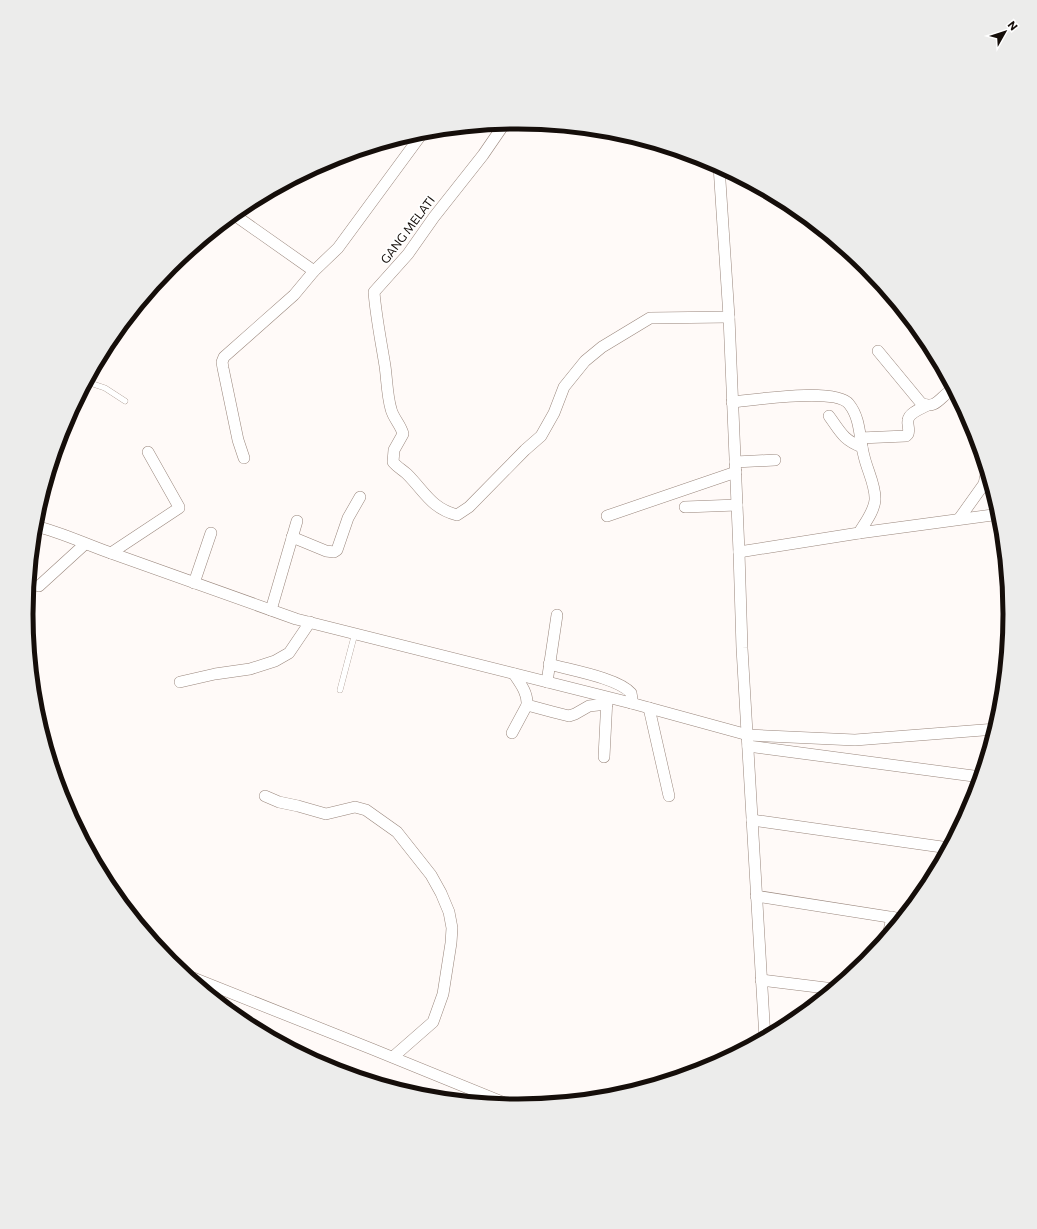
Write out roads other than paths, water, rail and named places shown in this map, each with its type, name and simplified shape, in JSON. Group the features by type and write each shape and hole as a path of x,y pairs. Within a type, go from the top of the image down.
{"street":[{"name":"GANG MELATI","path":"500,130 408,254 374,292 393,415 402,429 403,434 394,450 393,462 397,467 406,473 432,503 446,512 457,515 469,507 525,450 541,436 554,413 564,387 585,361 602,347 650,318 729,317"},
{"path":"244,458 238,440 223,368 222,362 224,357 294,295 314,271 338,248 418,140"},
{"path":"719,173 729,317 742,648 765,1033"},
{"path":"239,218 314,271"},
{"path":"878,351 926,406"},
{"path":"829,416 844,437 851,443 861,443 906,436 909,431 909,416 926,406 938,402 949,391"},
{"path":"732,402 780,397 821,396 838,398 848,403 855,412 858,422 861,443 870,472 875,501 859,533"},
{"path":"111,553 179,508 148,452"},
{"path":"607,516 735,467 775,460"},
{"path":"959,519 985,481"},
{"path":"292,537 326,551 334,552 337,550 348,518 360,497"},
{"path":"685,507 737,505"},
{"path":"739,552 859,533 994,515"},
{"path":"271,610 297,521"},
{"path":"41,528 296,619 547,682 607,701 631,703 748,741 976,776"},
{"path":"194,583 210,533"},
{"path":"39,586 81,541"},
{"path":"547,682 557,615"},
{"path":"180,682 215,674 250,669 275,661 289,653 310,622"},
{"path":"549,664 594,676 623,686 631,694 631,703"},
{"path":"512,733 527,705 526,695 514,674"},
{"path":"527,705 569,716 589,706 607,701"},
{"path":"604,757 607,701"},
{"path":"649,708 669,796"},
{"path":"748,741 855,740 990,729"},
{"path":"265,796 279,802 326,814 355,808 366,810 397,832 431,875 441,893 449,912 452,928 444,994 433,1022 392,1057"},
{"path":"752,820 944,847"},
{"path":"756,896 897,918"},
{"path":"198,980 496,1099"},
{"path":"761,980 829,988"}],"lane":[{"path":"92,384 105,388 124,401"},
{"path":"340,690 355,634"}]}
